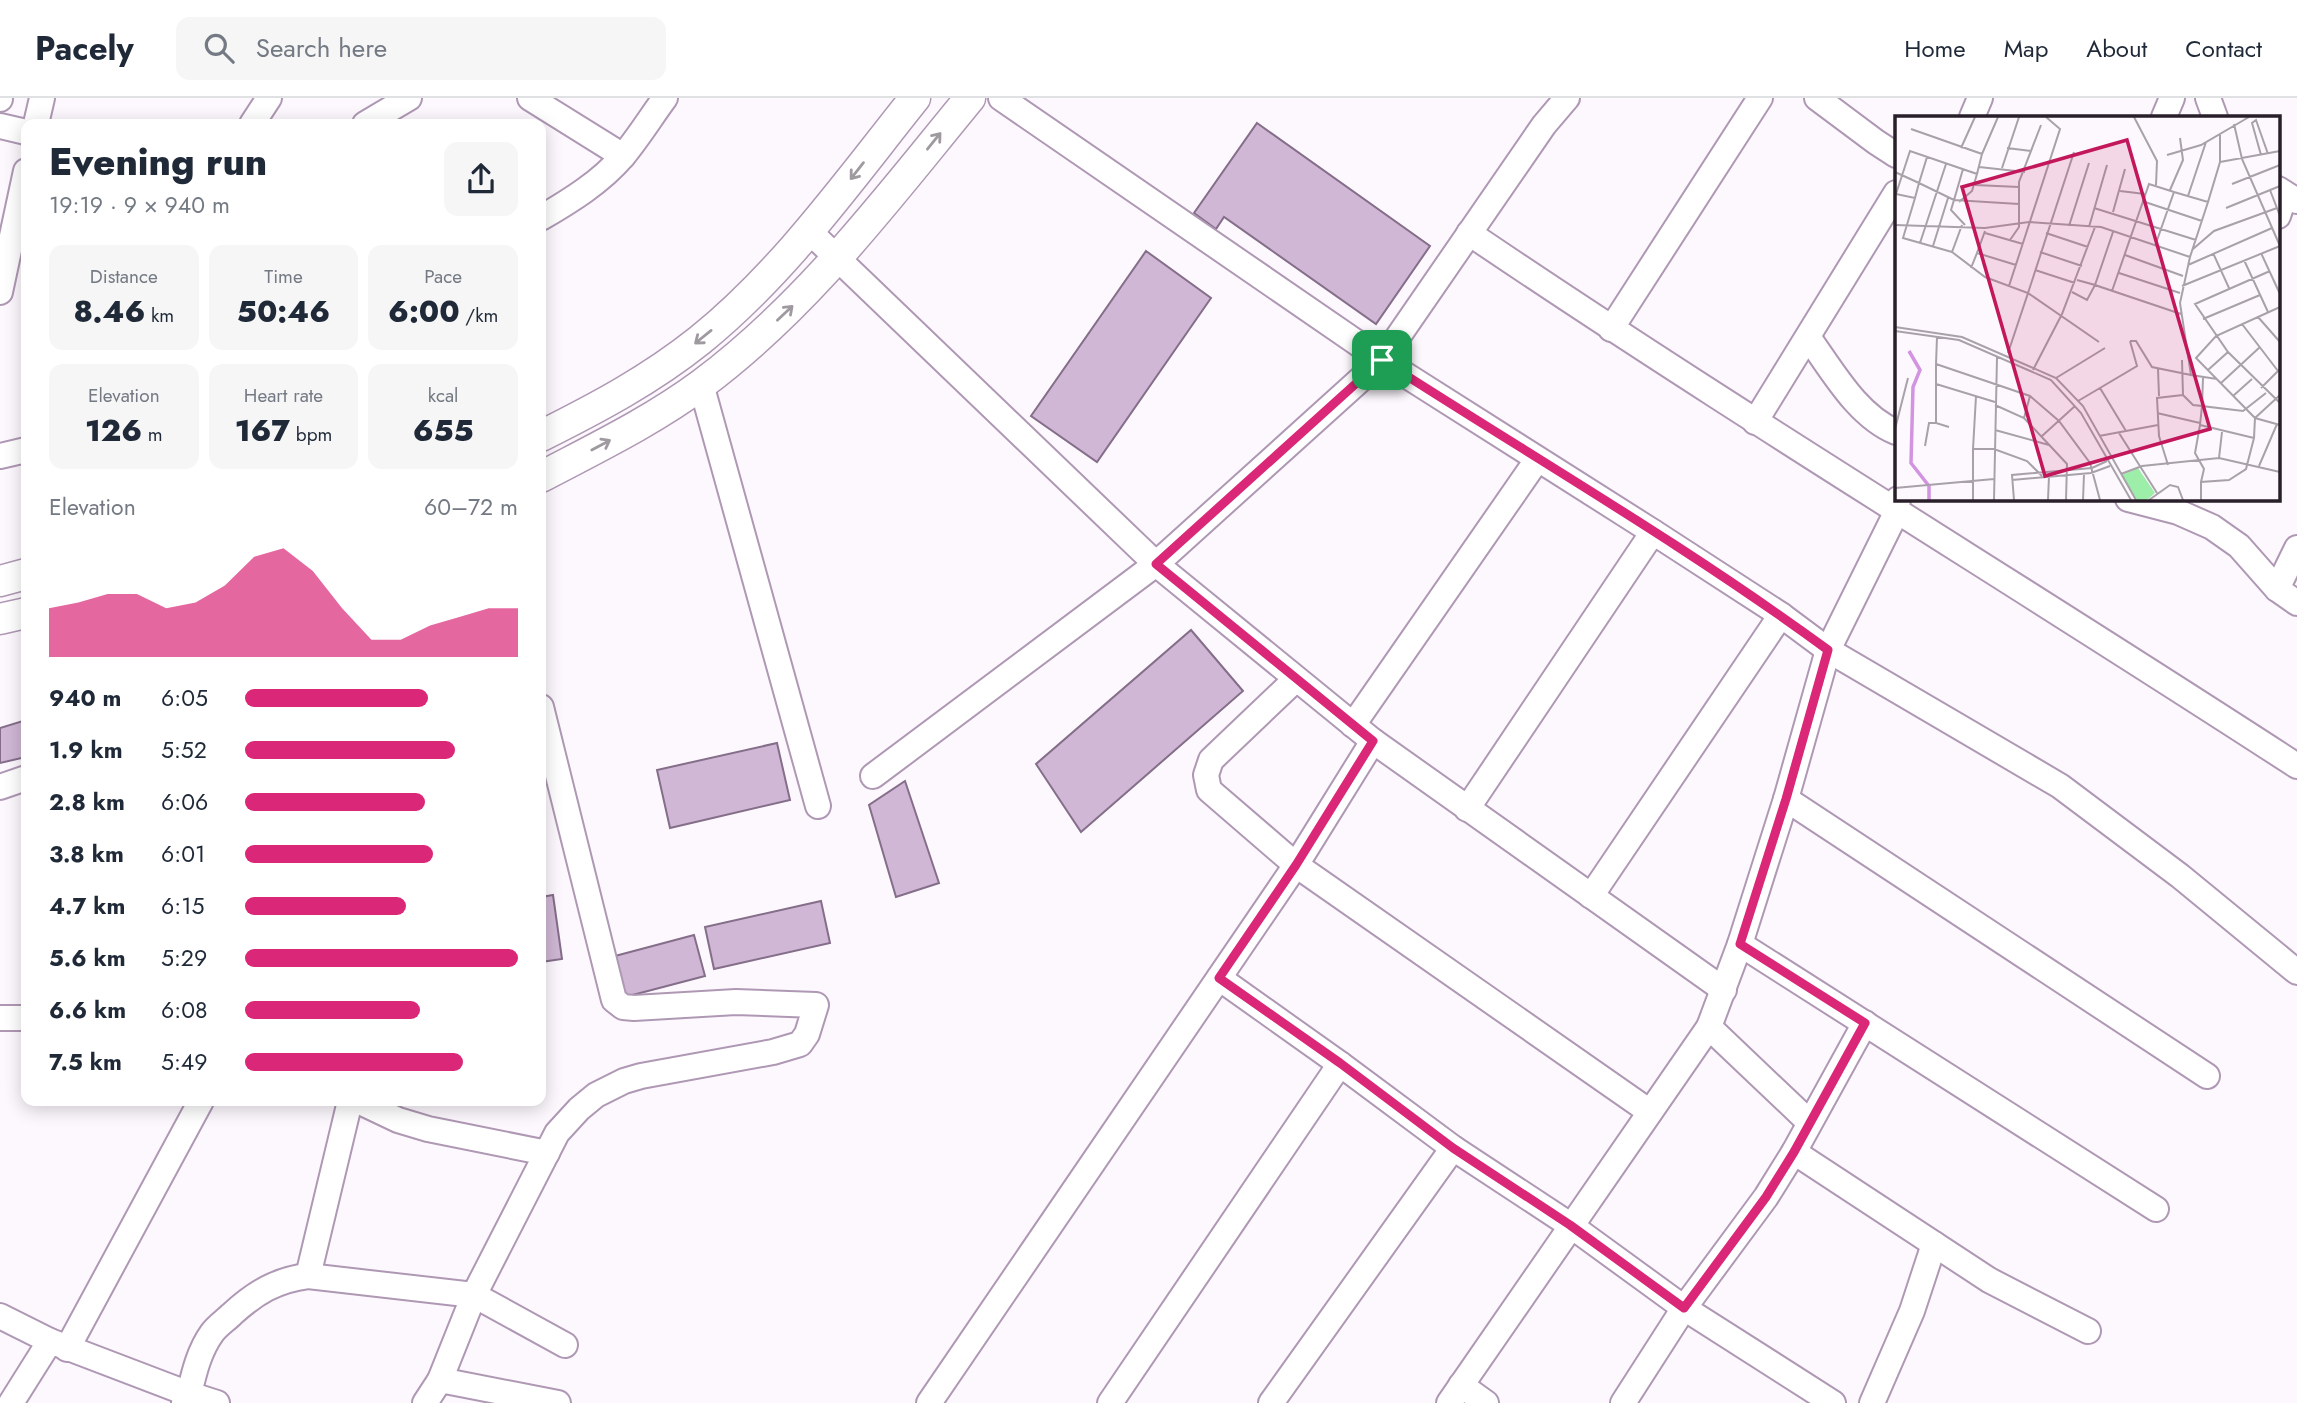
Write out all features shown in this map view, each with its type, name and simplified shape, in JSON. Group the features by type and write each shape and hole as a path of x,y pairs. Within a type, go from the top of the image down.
{"main road":[{"path":"546,433 628,392 698,341 766,279 809,231 915,98"},
{"path":"546,474 645,422 701,384 754,342 838,260 970,98"},
{"path":"0,581 21,575"},
{"path":"0,619 21,614"}],"street":[{"path":"37,119 41,98"},
{"path":"255,119 269,98"},
{"path":"373,119 409,98"},
{"path":"530,98 623,156"},
{"path":"546,215 587,188 623,156 664,98"},
{"path":"1001,98 1382,360 1653,532 1780,615 1828,650 2060,786 2180,876 2297,972"},
{"path":"873,776 1156,564 1382,360 1544,125 1567,98"},
{"path":"1611,329 1760,98"},
{"path":"1817,98 1895,154"},
{"path":"1972,116 1980,98"},
{"path":"2164,116 2172,98"},
{"path":"2208,98 2216,116"},
{"path":"0,126 21,131"},
{"path":"1755,422 1895,195"},
{"path":"7,286 21,201"},
{"path":"809,231 1156,564 1373,741 1724,989"},
{"path":"1469,233 1755,422 1897,506 2297,766"},
{"path":"1808,337 1856,401 1882,426 1895,432"},
{"path":"701,384 818,806"},
{"path":"0,456 21,451"},
{"path":"1353,726 1537,460"},
{"path":"2138,500 2180,505 2239,546 2277,589 2297,603"},
{"path":"1486,1403 1455,1394 1709,1027 1740,944 1786,799 1828,650 1897,506"},
{"path":"1467,809 1653,532"},
{"path":"2277,589 2297,548"},
{"path":"1591,896 1780,615"},
{"path":"1296,678 1211,760 1206,775 1209,790 1296,865 1650,1112"},
{"path":"425,1403 440,1380 474,1295 557,1133 579,1109 596,1095 641,1076 773,1052 800,1044 807,1034 816,1005 736,1002 634,1008 623,1007 614,1000 546,727"},
{"path":"929,1403 1296,865 1373,741"},
{"path":"0,787 21,780"},
{"path":"1786,799 2207,1076"},
{"path":"1740,944 2156,1209"},
{"path":"1219,978 1340,1063 1453,1148 1570,1225 1684,1308 1817,1398"},
{"path":"0,1018 21,1018"},
{"path":"1623,1403 1684,1308 1766,1197 1865,1023"},
{"path":"1709,1027 1809,1122"},
{"path":"1110,1403 1340,1063"},
{"path":"11,1403 58,1345 198,1106"},
{"path":"308,1276 349,1106"},
{"path":"369,1106 398,1120 428,1129 547,1153"},
{"path":"1271,1403 1453,1148"},
{"path":"1794,1152 1989,1280 2088,1331"},
{"path":"1872,1403 1912,1311 1934,1244"},
{"path":"187,1398 196,1364 212,1332 247,1300 267,1287 289,1278 308,1276 474,1295 565,1345"},
{"path":"0,1316 58,1345 187,1398 217,1403"},
{"path":"440,1380 529,1400 558,1403"}],"building":[{"path":"1257,123 1430,246 1376,324 1224,217 1216,229 1194,213"},
{"path":"1146,251 1211,298 1097,462 1031,416"},
{"path":"1191,630 1243,691 1081,832 1036,764"},
{"path":"21,722 21,758 0,763 0,728"},
{"path":"777,743 790,800 670,828 657,770"},
{"path":"905,781 939,883 896,897 869,805"},
{"path":"553,895 562,959 546,961 546,896"},
{"path":"821,901 830,943 714,969 705,927"},
{"path":"694,935 705,976 625,997 615,956"}],"route":[{"path":"1382,360 1653,532 1780,615 1828,650 1786,799 1740,944 1865,1023 1766,1197 1684,1308 1570,1225 1453,1148 1340,1063 1219,978 1296,865 1373,741 1156,564 1382,360"}]}
